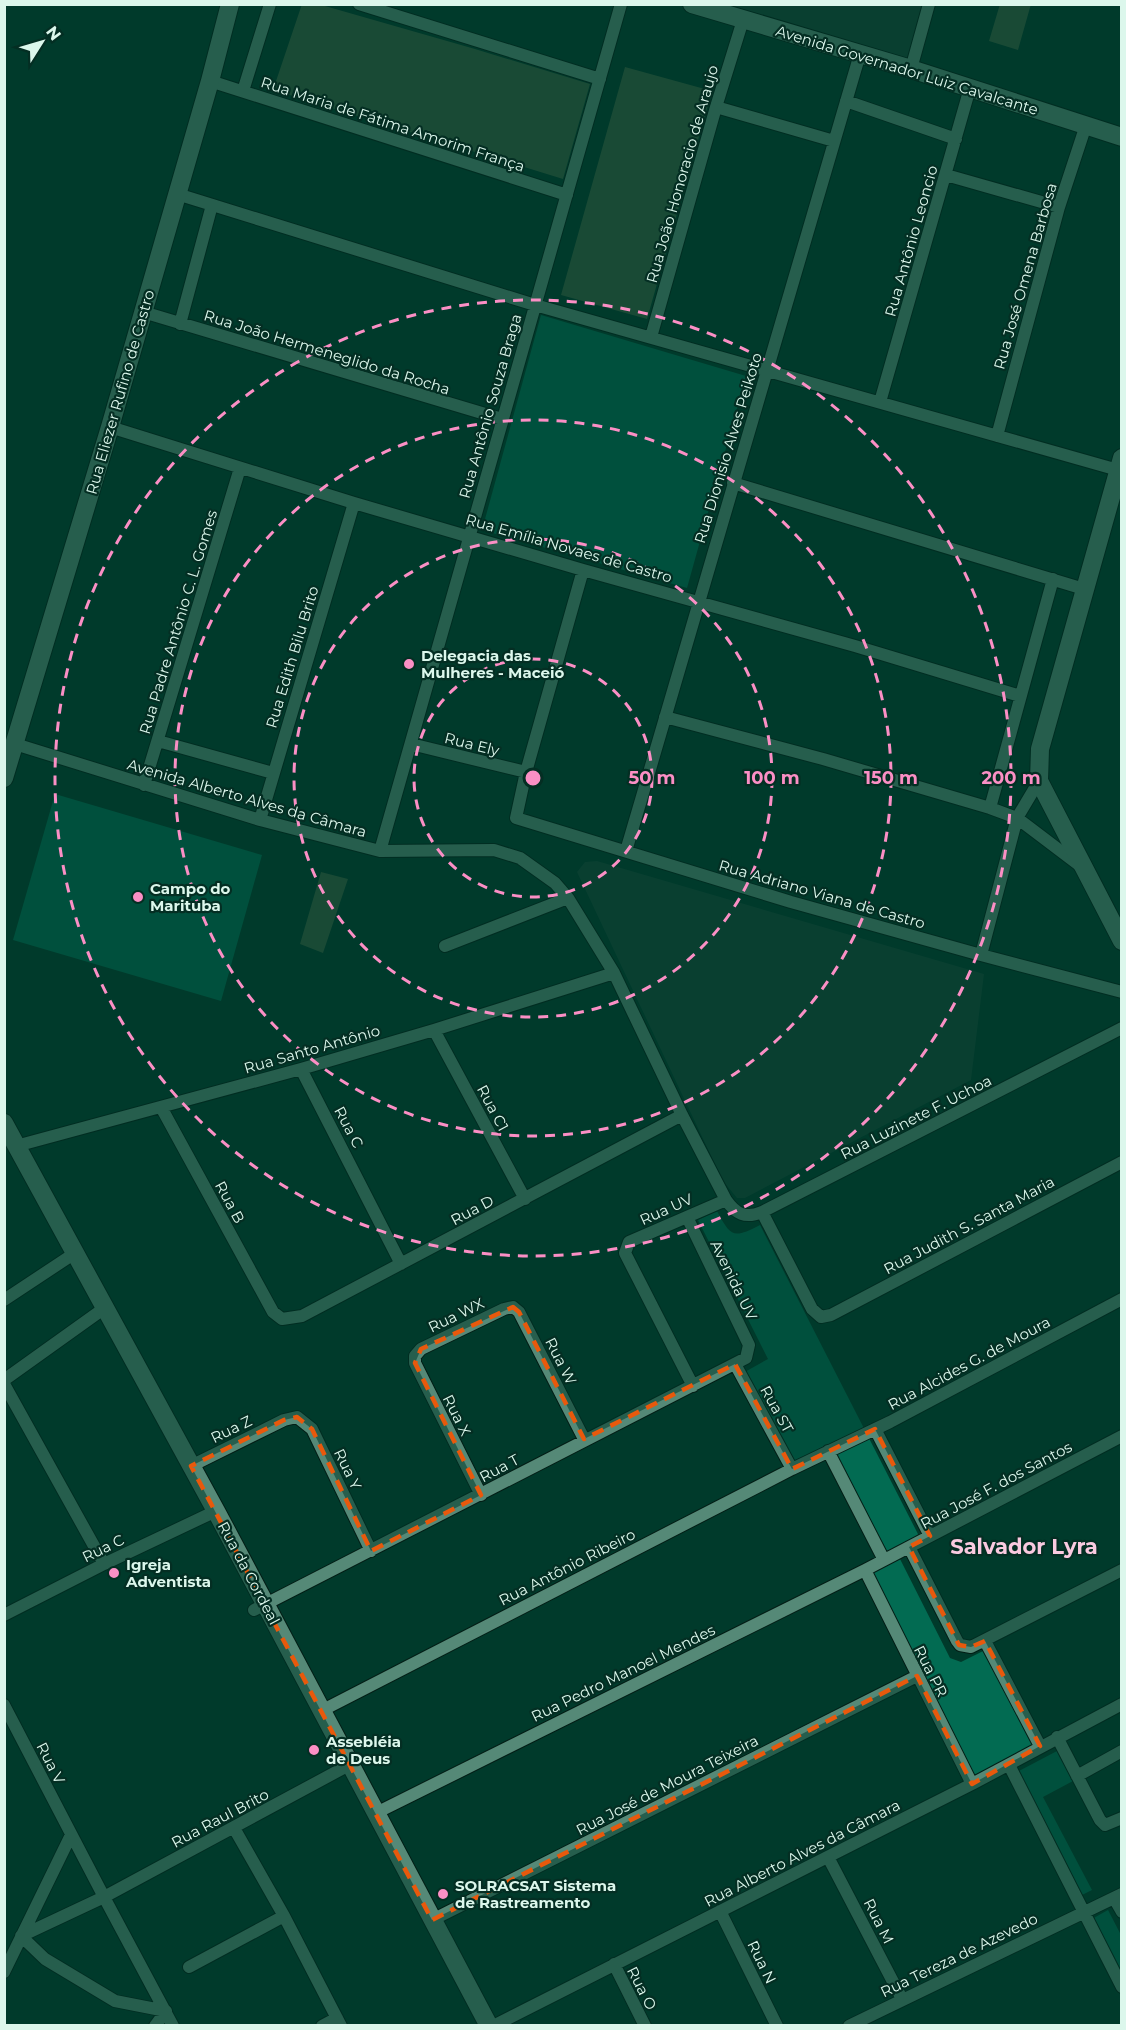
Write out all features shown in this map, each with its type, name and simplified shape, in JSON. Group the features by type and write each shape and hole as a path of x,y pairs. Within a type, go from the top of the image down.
{"street":[{"name":"Rua Eliezer Rufino de Castro","path":"4,778 110,428 230,4"},
{"path":"243,92 270,4"},
{"path":"359,4 600,79"},
{"name":"Rua Antônio Souza Braga","path":"380,851 621,4"},
{"name":"Avenida Governador Luiz Cavalcante","path":"692,4 912,69 1122,137"},
{"path":"912,69 929,4"},
{"name":"Rua João Honoracio de Araujo","path":"651,337 743,20"},
{"name":"Rua Dionisio Alves Peikoto","path":"626,851 860,54"},
{"name":"Rua Maria de Fátima Amorim França","path":"210,81 567,195"},
{"name":"Rua Antônio Leoncio","path":"880,402 970,88"},
{"path":"846,101 956,139"},
{"path":"716,107 834,141"},
{"name":"Rua José Omena Barbosa","path":"997,436 1059,207 1086,125"},
{"path":"946,175 1059,207"},
{"path":"177,194 535,305 997,436 1120,464 1040,749 1039,781 1122,941"},
{"path":"180,324 212,205"},
{"name":"Rua João Hermeneglido da Rocha","path":"143,312 502,419"},
{"name":"Rua Emília Novaes de Castro","path":"110,428 354,503 1020,696"},
{"name":"Rua Padre Antônio C. L. Gomes","path":"144,785 240,468"},
{"path":"733,483 1084,589"},
{"name":"Rua Edith Bilu Brito","path":"260,820 354,503"},
{"path":"526,772 583,570"},
{"path":"990,808 1053,579"},
{"path":"665,717 823,759 990,808 1017,818 1083,867"},
{"path":"158,741 273,773"},
{"name":"Avenida Alberto Alves da Câmara","path":"15,744 260,820 380,851 494,850 520,858 555,883 568,898 614,973 682,1115 726,1200"},
{"name":"Rua Ely","path":"411,744 526,772"},
{"name":"Rua Adriano Viana de Castro","path":"526,772 516,818 791,902 1122,992"},
{"path":"981,955 1017,818 1039,781"},
{"path":"445,946 568,898"},
{"name":"Rua Santo Antônio","path":"16,1146 301,1069 614,973"},
{"name":"Rua Luzinete F. Uchoa","path":"762,1212 1122,1028"},
{"name":"Rua C1","path":"434,1030 525,1199"},
{"name":"Rua C","path":"301,1069 401,1264"},
{"name":"Rua B","path":"161,1107 273,1312"},
{"name":"Rua D","path":"273,1312 282,1319 302,1316 682,1115"},
{"name":"Rua da Cordeal","path":"4,1123 216,1511 260,1607 321,1710 432,1920 491,2025"},
{"name":"Rua Judith S. Santa Maria","path":"762,1212 812,1309 820,1317 831,1315 1122,1162"},
{"path":"726,1200 734,1210 744,1216 753,1216 762,1212"},
{"name":"Rua UV","path":"693,1386 625,1253 629,1242 726,1200"},
{"name":"Avenida UV","path":"687,1217 749,1345 741,1361"},
{"path":"4,1300 75,1253"},
{"name":"Rua Alcides G. de Moura","path":"828,1451 875,1429 1122,1299"},
{"path":"104,1564 4,1382 106,1307"},
{"name":"Rua W","path":"504,1309 513,1307 519,1312 584,1439"},
{"name":"Rua WX","path":"421,1348 504,1309"},
{"name":"Rua X","path":"421,1348 415,1356 415,1364 481,1495"},
{"name":"Rua T","path":"260,1607 481,1495 584,1439 741,1361"},
{"name":"Rua ST","path":"741,1361 792,1469"},
{"name":"Rua Y","path":"284,1420 297,1417 312,1429 371,1551"},
{"name":"Rua Z","path":"191,1466 284,1420"},
{"path":"875,1429 930,1536"},
{"name":"Rua José F. dos Santos","path":"884,1560 1122,1436"},
{"path":"828,1451 884,1560"},
{"name":"Rua Antônio Ribeiro","path":"321,1710 828,1451"},
{"name":"Rua C","path":"4,1615 216,1511"},
{"path":"909,1546 957,1641 960,1645 971,1647 1122,1569"},
{"name":"Rua Pedro Manoel Mendes","path":"376,1813 884,1560"},
{"name":"Rua PR","path":"865,1570 972,1784"},
{"path":"985,1641 1040,1746"},
{"name":"Rua José de Moura Teixeira","path":"432,1920 917,1676"},
{"name":"Rua Alberto Alves da Câmara","path":"491,2025 972,1784 1122,1704"},
{"name":"Rua V","path":"4,1705 71,1835"},
{"path":"1057,1737 1100,1820 1105,1825 1116,1821"},
{"path":"1077,1776 1122,1751"},
{"name":"Rua Raul Brito","path":"21,1936 104,1897 349,1765"},
{"path":"1009,1765 1082,1913 1122,1987"},
{"path":"234,1828 284,1916 339,2022 322,2025"},
{"path":"71,1835 173,2025"},
{"path":"4,1971 71,1835"},
{"name":"Rua M","path":"828,1857 902,1999"},
{"path":"1118,1896 1122,1912"},
{"name":"Rua Tereza de Azevedo","path":"849,2025 1118,1896"},
{"name":"Rua N","path":"720,1911 777,2025"},
{"path":"189,1967 284,1916"},
{"path":"21,1936 45,1959 115,2001 166,2011"},
{"path":"4,1946 11,1958"},
{"name":"Rua O","path":"614,1964 645,2025"},
{"path":"156,2025 166,2011"}],"highlighted area":[{"path":"513,1307 519,1312 584,1439 735,1364 792,1469 875,1429 930,1536 909,1547 959,1645 971,1647 985,1641 1040,1746 972,1784 917,1676 432,1920 191,1466 284,1420 297,1417 312,1429 371,1551 481,1495 415,1363 421,1349"}],"shaded area":[{"path":"719,5 927,5 907,66"},
{"path":"541,315 746,376 687,588 482,530"},
{"name":"Campo do Marituba","path":"55,794 262,855 221,1001 13,940"},
{"path":"597,861 984,974 971,1080 745,1198 737,1198 723,1181 577,872 585,862"},
{"path":"717,1211 726,1226 734,1233 738,1234 760,1225 919,1536 884,1553 829,1446 793,1465 743,1373 768,1359 698,1220"},
{"path":"900,1559 950,1658 961,1662 985,1650 1035,1749 975,1779 870,1573"},
{"path":"1057,1751 1073,1781 1043,1797 1092,1890 1082,1895 1017,1772"},
{"path":"1108,1910 1121,1935 1121,1974 1092,1919"}],"building":[{"path":"302,4 318,4 590,84 563,179 273,90"},
{"path":"1000,4 1031,4 1018,50 989,41"},
{"path":"625,67 712,91 647,319 561,295"},
{"path":"321,872 348,879 323,953 300,944"}],"place":[{"name":"Delegacia das Mulheres - Maceió","path":"409,664"},
{"name":"Campo do Marituba","path":"138,897"},
{"name":"Igreja Adventista","path":"114,1573"},
{"name":"Assebléia de Deus","path":"314,1750"},
{"name":"SOLRACSAT Sistema de Rastreamento","path":"443,1894"}],"district":[{"name":"Salvador Lyra","path":"1024,1546"}]}
